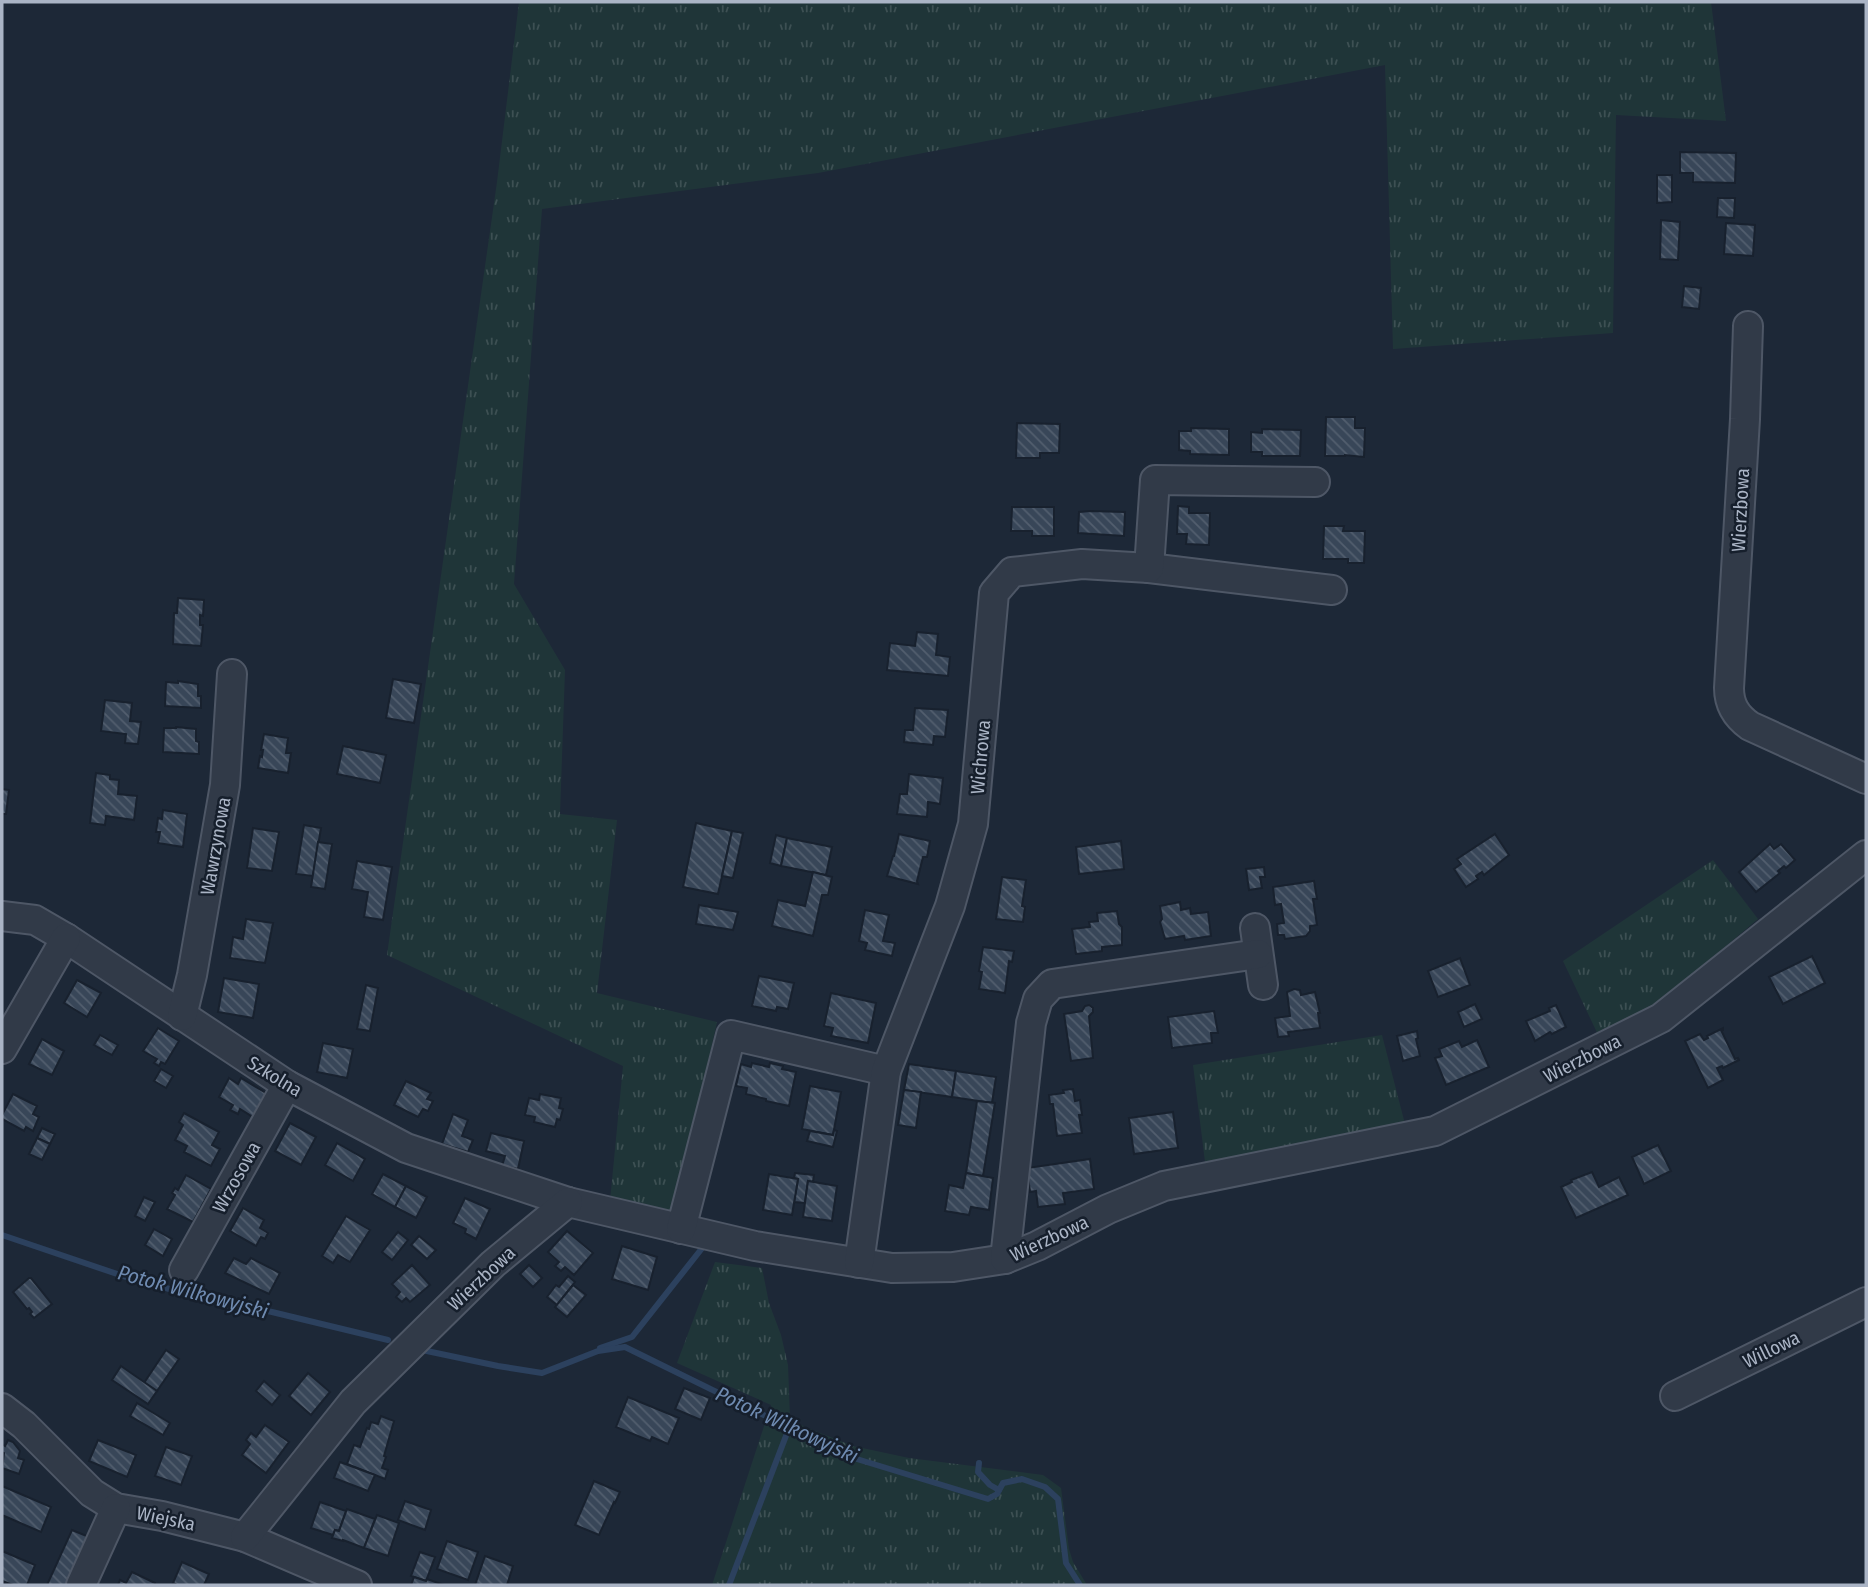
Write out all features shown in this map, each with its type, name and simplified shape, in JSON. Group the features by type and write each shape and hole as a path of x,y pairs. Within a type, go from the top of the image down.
{"street":[{"name":"Wierzbowa","path":"1748,326 1729,688 1731,702 1737,715 1750,726 1866,779"},
{"path":"1149,568 1155,480 1315,482"},
{"name":"Wichrowa","path":"859,1263 886,1070 950,906 973,824 994,593 1012,572 1082,564 1149,568 1332,590"},
{"name":"Wawrzynowa","path":"182,1016 192,975 225,785 232,674"},
{"name":"Wierzbowa","path":"246,1537 353,1402 492,1264 568,1202 755,1246 892,1268 953,1267 1005,1259 1037,1246 1108,1209 1164,1186 1435,1131 1661,1018 1866,855"},
{"name":"Szkolna","path":"2,916 35,920 287,1085 406,1148 568,1202"},
{"path":"2,1049 66,938"},
{"path":"1005,1259 1031,1023 1038,999 1052,984 1256,941 1263,985"},
{"path":"681,1229 732,1035 886,1070"},
{"name":"Wrzosowa","path":"184,1270 287,1085"},
{"name":"Willowa","path":"1675,1396 1866,1302"},
{"name":"Wiejska","path":"2,1408 24,1425 92,1493 116,1508 162,1516 246,1537 357,1585"},
{"path":"81,1585 116,1508"}],"green space":[{"path":"519,2 1711,2 1726,121 1616,115 1613,333 1393,349 1385,65 818,173 542,209 514,584 565,670 560,814 617,820 597,993 717,1022 674,1215 610,1201 623,1066 387,955 497,182"},
{"path":"1713,860 1758,919 1655,1006 1601,1041 1563,961"},
{"path":"1382,1035 1406,1128 1206,1170 1193,1065"},
{"path":"715,1262 762,1268 769,1303 788,1365 790,1418 805,1427 853,1446 909,1458 1043,1475 1061,1488 1069,1549 1073,1562 1087,1585 712,1585 771,1405 677,1363"}],"building":[{"path":"1680,152 1736,153 1735,183 1693,182 1693,173 1680,173"},
{"path":"1657,175 1672,175 1672,202 1657,203"},
{"path":"1718,198 1735,198 1734,218 1717,217"},
{"path":"1661,220 1680,222 1678,260 1660,259"},
{"path":"1726,223 1755,225 1753,256 1724,254"},
{"path":"1684,286 1701,288 1699,309 1682,307"},
{"path":"1326,417 1355,417 1355,428 1365,428 1364,457 1325,456"},
{"path":"1017,423 1060,424 1059,453 1040,453 1040,458 1016,458"},
{"path":"1191,428 1229,429 1229,455 1190,454 1190,451 1179,450 1179,431 1191,431"},
{"path":"1262,429 1301,430 1300,456 1262,456 1262,452 1251,452 1251,432 1262,433"},
{"path":"1178,506 1189,507 1189,513 1210,513 1209,545 1186,544 1187,534 1177,534"},
{"path":"1012,507 1054,507 1054,536 1032,536 1032,531 1011,531"},
{"path":"1079,512 1125,512 1124,536 1078,533"},
{"path":"1324,526 1344,526 1343,531 1365,531 1364,563 1348,563 1348,559 1323,559"},
{"path":"178,598 204,600 203,616 200,615 200,625 203,625 201,646 173,644 174,613 177,613"},
{"path":"917,632 938,634 936,655 950,657 948,676 887,670 890,643 915,646"},
{"path":"393,679 421,684 414,723 386,718"},
{"path":"166,682 198,684 201,708 165,706"},
{"path":"105,700 132,703 130,721 141,722 138,744 125,743 126,734 101,731"},
{"path":"915,708 948,710 945,737 934,736 933,745 904,742 905,730 913,730"},
{"path":"164,728 196,729 199,754 163,752"},
{"path":"264,734 288,738 286,753 291,753 288,773 258,768"},
{"path":"343,746 386,755 380,783 337,774"},
{"path":"96,773 110,775 110,779 119,780 118,794 137,796 134,820 106,816 105,825 90,823"},
{"path":"909,774 943,778 940,804 928,802 927,817 897,814 900,794 907,794"},
{"path":"2,789 9,790 6,814 2,814"},
{"path":"163,810 187,814 183,847 158,843 158,818 162,819"},
{"path":"696,823 732,831 718,894 683,887"},
{"path":"304,825 321,828 313,876 296,874"},
{"path":"253,828 279,832 272,871 247,868"},
{"path":"732,831 743,833 733,878 722,876"},
{"path":"899,834 930,841 927,857 923,857 918,884 887,876"},
{"path":"1495,834 1509,855 1484,875 1482,872 1476,876 1478,879 1466,887 1454,869 1461,864 1457,859"},
{"path":"776,835 787,838 781,866 770,863"},
{"path":"787,838 832,847 826,875 781,866"},
{"path":"1121,841 1124,869 1079,874 1076,847"},
{"path":"318,842 332,844 325,889 311,887"},
{"path":"1770,844 1774,849 1781,844 1795,860 1786,868 1784,866 1778,871 1780,873 1756,892 1739,872"},
{"path":"357,861 392,867 383,920 364,917 368,892 352,889"},
{"path":"1264,867 1265,877 1260,877 1262,888 1249,890 1246,869"},
{"path":"813,872 832,877 828,895 822,895 813,936 772,926 778,900 805,906"},
{"path":"1002,877 1026,880 1022,906 1025,907 1023,922 996,919"},
{"path":"1314,881 1317,899 1313,899 1317,925 1310,926 1306,936 1285,939 1284,935 1278,935 1277,924 1284,923 1281,904 1275,905 1273,887"},
{"path":"1180,902 1181,910 1190,908 1191,914 1208,912 1211,936 1185,940 1184,936 1165,939 1160,922 1160,906"},
{"path":"699,905 738,912 733,930 696,924"},
{"path":"865,910 889,915 883,941 895,943 892,956 865,950 867,943 859,941"},
{"path":"1117,911 1122,927 1122,945 1076,954 1072,929 1090,927 1089,922 1098,921 1097,913"},
{"path":"246,919 273,923 265,963 230,958 233,937 243,939"},
{"path":"983,947 1014,951 1012,962 1009,961 1005,993 979,989"},
{"path":"1812,956 1825,983 1783,1004 1769,977"},
{"path":"1460,958 1470,985 1438,997 1428,971"},
{"path":"759,976 794,983 788,1009 777,1007 776,1011 752,1006"},
{"path":"224,978 259,984 253,1018 218,1012"},
{"path":"77,980 101,993 87,1017 64,1003"},
{"path":"366,985 378,988 370,1031 357,1029"},
{"path":"1300,990 1301,995 1315,992 1320,1028 1288,1032 1289,1036 1278,1037 1275,1018 1290,1016 1287,992"},
{"path":"831,993 876,1003 868,1043 831,1036 833,1028 824,1026"},
{"path":"1475,1004 1482,1019 1464,1027 1458,1012"},
{"path":"1089,1005 1093,1008 1089,1016 1093,1058 1071,1061 1064,1014 1082,1011"},
{"path":"1556,1005 1566,1027 1535,1041 1526,1021 1550,1011 1549,1008"},
{"path":"1214,1011 1218,1033 1211,1033 1212,1043 1172,1048 1168,1017"},
{"path":"158,1028 179,1041 165,1064 161,1062 159,1066 154,1063 157,1059 143,1051"},
{"path":"1723,1028 1721,1030 1735,1059 1739,1060 1717,1068 1723,1080 1708,1088 1685,1041 1700,1034 1704,1040"},
{"path":"1417,1031 1420,1056 1403,1061 1397,1036"},
{"path":"100,1035 118,1045 112,1055 94,1045"},
{"path":"42,1039 64,1051 52,1075 29,1064"},
{"path":"1477,1040 1489,1067 1446,1085 1435,1058 1442,1056 1439,1049 1459,1041 1462,1047"},
{"path":"323,1043 353,1049 347,1078 317,1072"},
{"path":"752,1063 769,1067 770,1063 796,1072 789,1106 746,1094 747,1088 736,1086 741,1064 751,1067"},
{"path":"909,1064 956,1071 952,1097 904,1090"},
{"path":"161,1069 173,1076 166,1088 154,1081"},
{"path":"956,1071 996,1077 992,1103 952,1097"},
{"path":"229,1078 238,1084 241,1078 266,1093 253,1117 240,1109 238,1114 230,1110 233,1105 219,1097"},
{"path":"406,1081 431,1093 427,1099 433,1101 428,1111 423,1109 418,1117 394,1105"},
{"path":"810,1086 841,1092 833,1135 802,1129"},
{"path":"1073,1089 1075,1101 1080,1100 1082,1133 1057,1136 1053,1104 1050,1104 1049,1095"},
{"path":"904,1090 921,1092 916,1128 898,1125"},
{"path":"13,1094 37,1106 33,1114 39,1117 33,1131 26,1127 24,1131 2,1119"},
{"path":"540,1094 561,1098 559,1108 563,1109 555,1127 534,1122 535,1117 525,1115 529,1098 539,1100"},
{"path":"977,1101 995,1103 983,1176 966,1173"},
{"path":"1173,1112 1178,1148 1134,1154 1129,1118"},
{"path":"184,1113 219,1132 212,1145 220,1149 211,1166 184,1152 187,1146 175,1140 183,1125 179,1122"},
{"path":"453,1114 468,1120 462,1136 473,1140 468,1152 442,1144"},
{"path":"290,1123 316,1137 301,1165 275,1151"},
{"path":"42,1128 55,1134 50,1144 37,1138"},
{"path":"834,1130 837,1131 833,1147 807,1141 810,1131 833,1135"},
{"path":"491,1133 524,1141 518,1169 502,1166 505,1156 486,1151"},
{"path":"37,1138 50,1144 42,1160 29,1154"},
{"path":"337,1143 365,1159 353,1181 325,1165"},
{"path":"1658,1145 1671,1171 1644,1184 1632,1157"},
{"path":"1090,1159 1094,1189 1063,1193 1065,1204 1038,1207 1036,1191 1030,1192 1027,1168"},
{"path":"1592,1172 1599,1187 1619,1177 1628,1195 1576,1218 1561,1187"},
{"path":"795,1173 814,1175 813,1182 808,1181 805,1203 794,1202 798,1179 794,1178"},
{"path":"966,1173 993,1178 989,1210 971,1207 969,1215 945,1211 949,1185 963,1188"},
{"path":"383,1174 406,1186 395,1207 372,1194"},
{"path":"769,1174 798,1179 792,1215 763,1210"},
{"path":"186,1175 211,1189 193,1222 167,1209 175,1195 172,1193 175,1188 178,1190"},
{"path":"808,1181 837,1186 832,1221 803,1217"},
{"path":"406,1186 427,1197 416,1218 395,1207"},
{"path":"144,1197 155,1202 145,1221 135,1216"},
{"path":"465,1198 490,1209 476,1239 465,1233 466,1229 453,1223"},
{"path":"243,1208 264,1220 260,1228 268,1233 265,1239 261,1237 256,1246 230,1231"},
{"path":"346,1216 370,1230 350,1262 338,1255 333,1263 322,1256"},
{"path":"154,1229 172,1239 163,1256 145,1245"},
{"path":"567,1231 593,1253 574,1275 565,1267 561,1271 555,1266 559,1262 548,1252"},
{"path":"398,1232 408,1240 392,1260 382,1252"},
{"path":"419,1236 436,1250 427,1259 411,1245"},
{"path":"622,1246 657,1257 648,1290 612,1279"},
{"path":"234,1258 246,1264 251,1258 280,1273 269,1294 225,1273"},
{"path":"412,1265 430,1285 410,1302 406,1298 402,1302 396,1297 400,1292 392,1284"},
{"path":"529,1265 542,1278 533,1287 520,1274"},
{"path":"568,1276 575,1282 557,1305 547,1297 556,1285 559,1287"},
{"path":"29,1278 52,1304 34,1318 29,1308 27,1309 13,1292"},
{"path":"573,1285 586,1295 567,1317 555,1307"},
{"path":"166,1350 179,1359 157,1391 144,1383"},
{"path":"121,1366 157,1391 148,1404 112,1380"},
{"path":"308,1373 330,1392 311,1415 289,1396"},
{"path":"264,1381 280,1395 272,1405 256,1391"},
{"path":"684,1388 710,1398 701,1420 675,1409"},
{"path":"628,1397 679,1418 668,1444 652,1437 650,1441 616,1427"},
{"path":"137,1403 170,1423 163,1435 130,1416"},
{"path":"381,1416 394,1421 382,1468 388,1470 385,1479 347,1464 354,1445 360,1447 371,1422 378,1424"},
{"path":"265,1425 289,1442 266,1473 242,1455 250,1444 246,1440 251,1433 256,1437"},
{"path":"8,1440 20,1451 18,1458 24,1460 19,1474 2,1468 2,1444 5,1446"},
{"path":"98,1440 136,1455 127,1477 89,1461"},
{"path":"166,1447 192,1456 181,1485 155,1476"},
{"path":"340,1462 375,1475 368,1491 334,1478"},
{"path":"594,1481 620,1492 599,1535 575,1525"},
{"path":"2,1486 51,1507 41,1532 2,1515"},
{"path":"405,1501 431,1510 425,1530 398,1520"},
{"path":"320,1502 346,1511 339,1531 335,1530 333,1535 311,1528"},
{"path":"347,1509 375,1519 364,1548 332,1538 335,1530 339,1531"},
{"path":"377,1515 399,1523 388,1556 364,1548"},
{"path":"72,1530 94,1539 73,1585 47,1585"},
{"path":"447,1541 478,1552 468,1580 437,1569"},
{"path":"2,1551 35,1565 27,1585 13,1585 2,1581"},
{"path":"420,1552 435,1557 426,1581 411,1576"},
{"path":"485,1556 513,1566 507,1585 475,1585"},
{"path":"182,1562 209,1574 204,1585 173,1583"},
{"path":"132,1572 155,1585 118,1585 120,1580 126,1583"},
{"path":"414,1577 426,1581 427,1579 444,1585 411,1585"}],"waterway":[{"name":"Potok Wilkowyjski","path":"2,1235 126,1277 184,1293 388,1340"},
{"path":"600,1348 632,1337 703,1247"},
{"name":"Potok Wilkowyjski","path":"422,1350 542,1373 598,1351 625,1347 847,1456 988,1499 997,1494 1003,1483 1022,1479 1045,1487 1058,1499 1066,1563 1080,1585"},
{"path":"729,1585 789,1428"},
{"path":"979,1463 978,1472 999,1490"}]}
